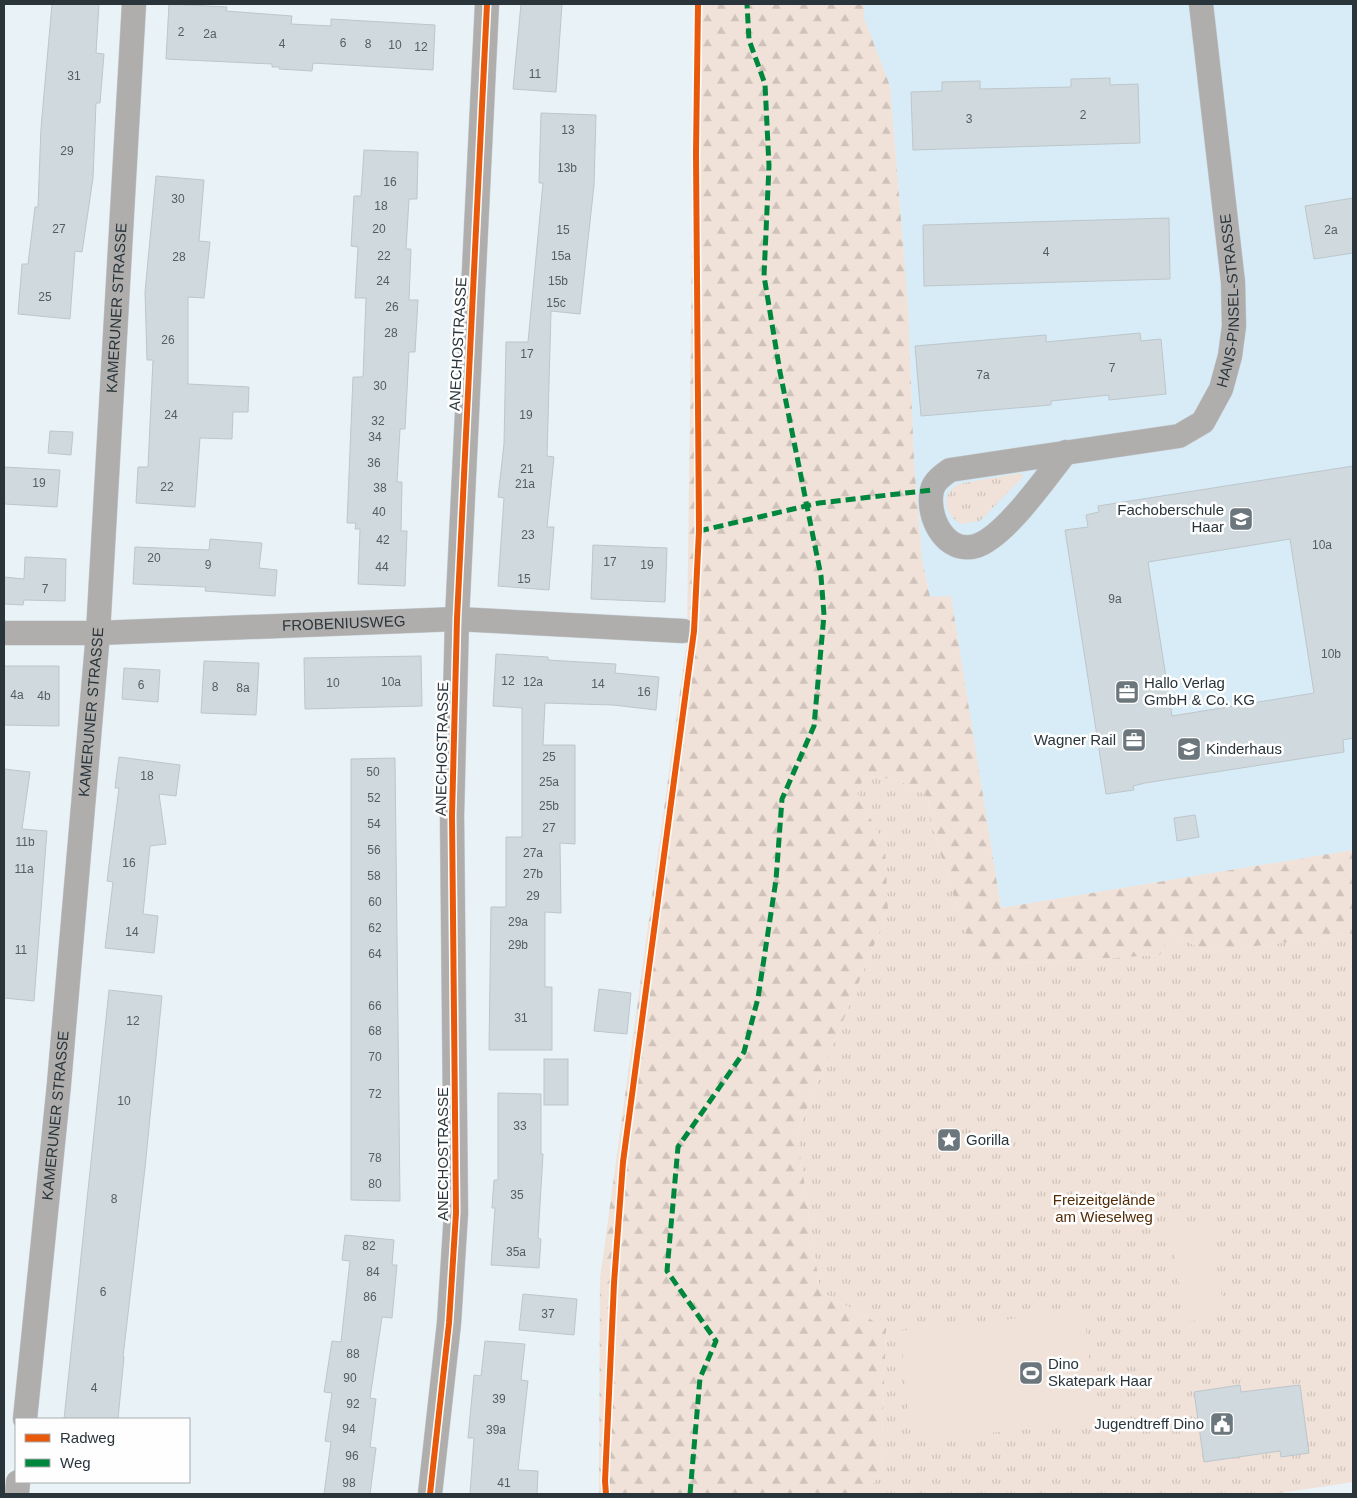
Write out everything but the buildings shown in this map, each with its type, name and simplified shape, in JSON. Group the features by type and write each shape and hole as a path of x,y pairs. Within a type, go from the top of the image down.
{"street":[{"name":"KAMERUNER STRASSE","path":"25,1418 59,1084 98,632 134,4"},
{"name":"ANECHOSTRASSE","path":"430,1494 449,1323 456,1213 452,816 457,619 487,4"},
{"name":"HANS-PINSEL-STRASSE","path":"1066,452 1004,528 976,546 958,546 942,537 933,511 932,490 938,479 950,470 1066,452 1179,436 1203,422 1221,389 1230,356 1234,326 1233,282 1201,4"},
{"name":"FROBENIUSWEG","path":"4,633 98,632 457,619 684,631"}],"shaded area":[{"path":"864,4 1353,4 1353,850 1001,908 951,597 930,597 922,559 914,462 908,304 890,86 863,18"}],"green space":[{"path":"695,4 864,4 864,18 890,86 908,304 914,462 922,559 930,597 951,596 1001,908 1353,850 1353,934 1207,952 1170,932 1160,955 985,965 974,955 958,911 928,813 929,798 900,781 866,776 856,791 885,846 888,911 797,1133 820,1291 886,1328 881,1474 864,1494 599,1494 600,1279 687,640"},
{"path":"1021,473 1023,477 980,521 961,524 955,520 948,510 946,505 948,494 958,484"},
{"name":"Freizeitgelände am Wieselweg","path":"866,776 900,781 929,798 928,813 958,911 985,965 1160,955 1170,932 1207,952 1353,934 1353,1482 1274,1494 864,1494 881,1474 886,1328 820,1291 797,1133 888,911 885,846 856,791"},
{"path":"1209,1221 1225,1315 1186,1322 1170,1228"},
{"name":"Dino Skatepark Haar","path":"1084,1311 1096,1422 912,1441 900,1331"}],"marked path":[{"path":"690,1494 700,1378 716,1341 667,1271 678,1147 744,1052 758,998 776,880 782,799 814,726 824,615 821,576 780,372 764,276 769,166 765,84 749,40 747,4"},
{"path":"699,531 819,503 932,490"}],"cycle path":[{"path":"430,1494 449,1323 456,1213 452,816 457,619 487,4"},
{"path":"606,1494 614,1283 623,1162 694,631 699,531 696,153 698,4"}],"place":[{"name":"Fachoberschule Haar","path":"1241,519"},
{"name":"Hallo Verlag GmbH & Co. KG","path":"1127,692"},
{"name":"Wagner Rail","path":"1134,740"},
{"name":"Kinderhaus","path":"1189,749"},
{"name":"Gorilla","path":"949,1140"},
{"name":"Dino Skatepark Haar","path":"1031,1373"},
{"name":"Jugendtreff Dino","path":"1222,1424"}]}
